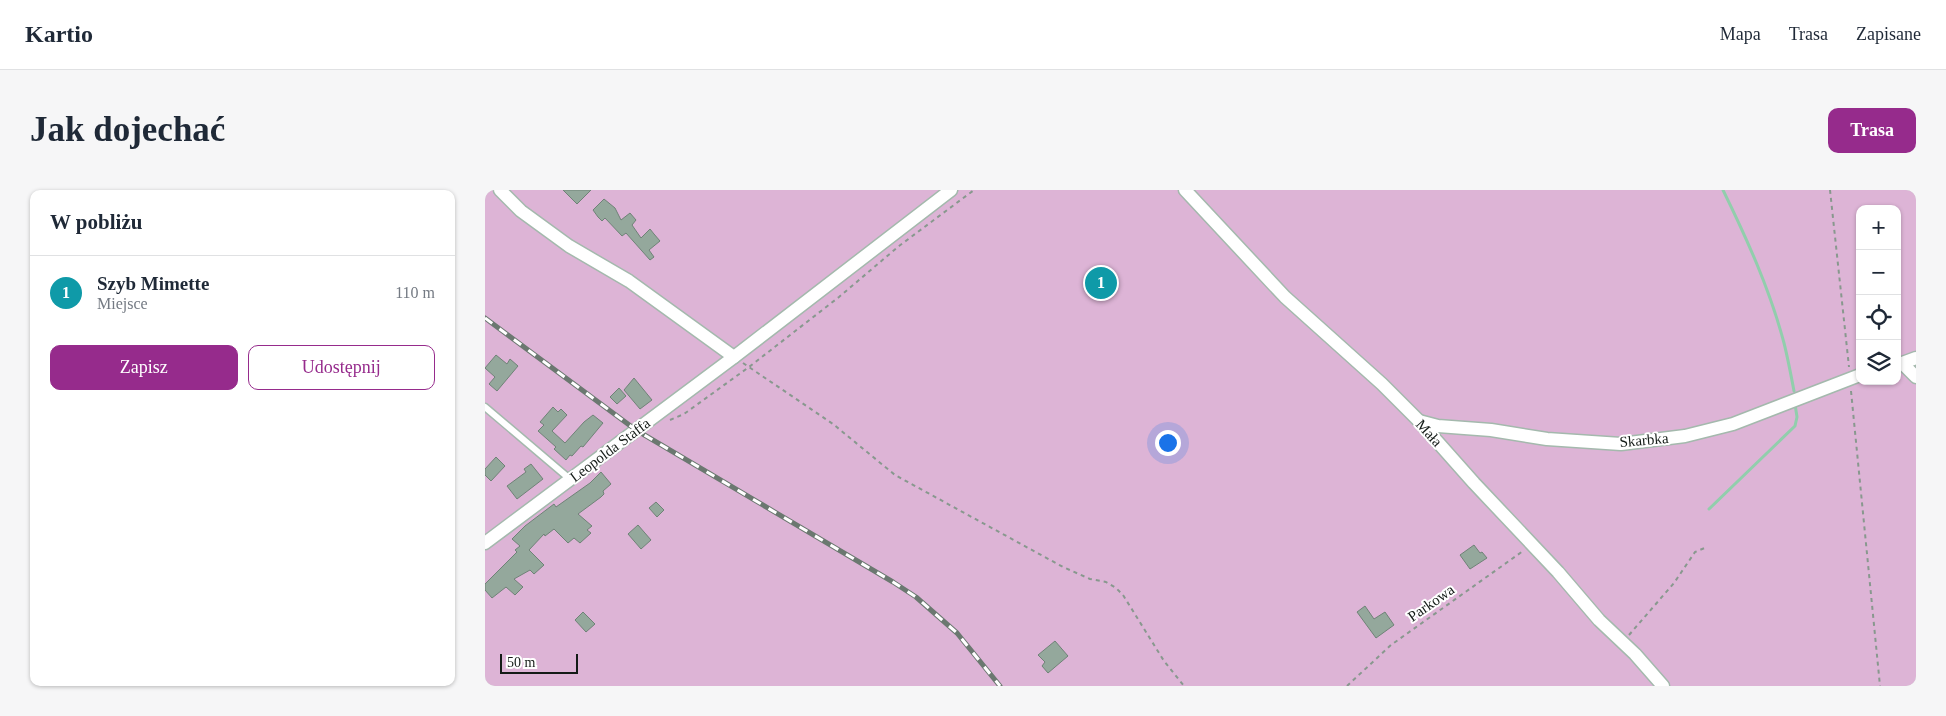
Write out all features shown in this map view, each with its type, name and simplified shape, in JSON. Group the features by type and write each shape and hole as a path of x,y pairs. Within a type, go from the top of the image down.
{"street":[{"path":"499,190 521,211 569,246 629,281 734,357"},
{"name":"Leopolda Staffa","path":"485,543 734,357 951,190"},
{"name":"Mała","path":"1185,190 1285,297 1382,384 1419,421 1599,620 1622,641 1663,686"},
{"path":"1901,364 1916,358"},
{"path":"1901,365 1916,377"},
{"name":"Skarbka","path":"1419,421 1437,426 1491,430 1547,439 1621,444 1685,436 1733,424 1855,377"}],"lane":[{"path":"485,407 571,480"}],"path":[{"path":"655,416 663,422 685,414 749,367 899,246 974,190"},
{"path":"1830,190 1855,377 1880,686"},
{"path":"734,357 833,424 895,475 1063,567 1089,579 1106,582 1116,588 1123,595 1163,662 1184,686"},
{"name":"Parkowa","path":"1347,686 1391,645 1532,544"},
{"path":"1622,641 1639,625 1650,609 1674,584 1695,552 1707,547"}],"shaded area":[{"path":"485,190 1916,190 1916,686 485,686"}],"building":[{"path":"563,190 591,190 577,204"},
{"path":"604,199 615,208 621,220 630,213 636,220 632,225 641,238 650,229 660,241 649,250 654,257 650,260 626,233 622,236 605,218 602,221 598,217 593,210"},
{"path":"496,355 507,364 510,359 518,366 497,391 489,384 495,377 485,368"},
{"path":"634,378 652,400 640,409 624,390"},
{"path":"619,388 626,396 617,404 610,397"},
{"path":"553,407 558,412 561,409 567,415 552,431 565,443 593,415 603,423 583,447 581,446 566,460 554,449 556,447 538,431 544,425 540,422"},
{"path":"496,457 505,466 491,481 485,475 485,469"},
{"path":"531,464 543,479 517,499 507,486 526,472 524,469"},
{"path":"601,472 611,484 603,491 604,494 601,497 578,514 592,526 587,530 591,533 580,543 574,538 568,543 554,529 545,536 544,534 529,550 544,565 534,574 530,570 514,579 523,587 515,595 506,587 492,598 485,590 485,584 517,552 515,550 520,546 512,539 525,526 554,504 556,507 590,483"},
{"path":"656,502 664,510 657,517 649,508"},
{"path":"638,525 651,540 641,549 628,534"},
{"path":"1474,545 1487,558 1470,569 1460,555"},
{"path":"1365,606 1374,619 1385,612 1394,625 1376,638 1357,612"},
{"path":"583,612 595,624 586,632 575,620"},
{"path":"1055,641 1068,656 1048,673 1042,666 1045,662 1038,655"}],"waterway":[{"path":"1723,190 1765,284 1784,343 1794,391"},
{"path":"1709,509 1795,426 1797,417 1795,404"}],"railway":[{"path":"485,318 636,430 916,597 957,633 1000,686"}],"place":[{"name":"Szyb Mimette","path":"1101,283"}]}
